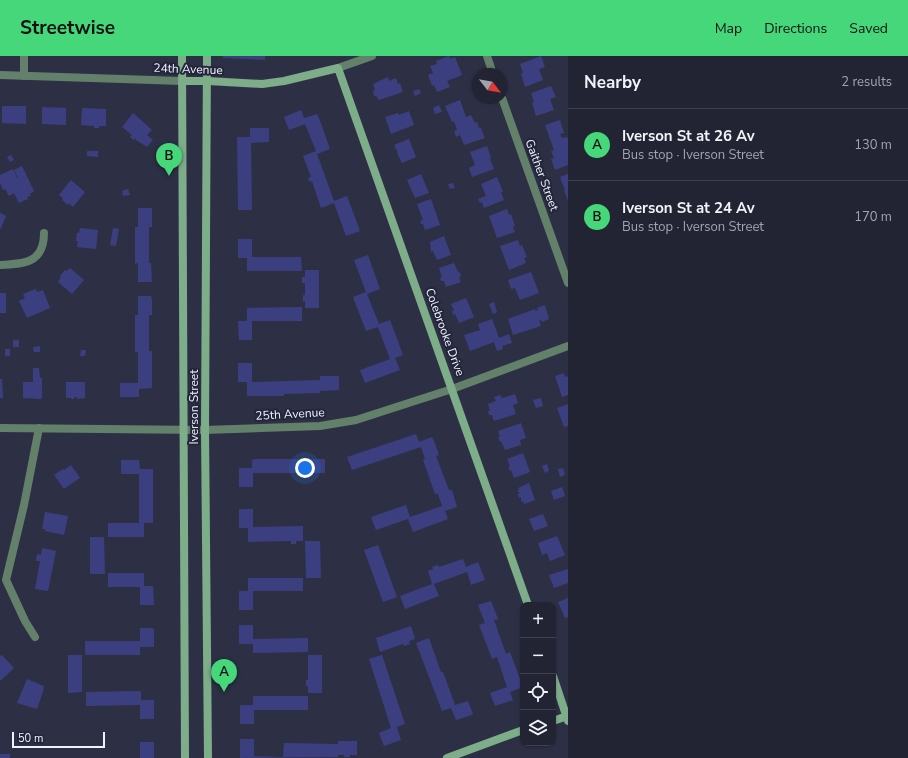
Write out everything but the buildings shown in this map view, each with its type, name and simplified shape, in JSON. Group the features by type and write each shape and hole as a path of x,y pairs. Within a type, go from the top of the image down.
{"main road":[{"name":"Iverson Street","path":"182,56 185,758"},
{"name":"Iverson Street","path":"207,56 205,430 208,758"},
{"name":"24th Avenue","path":"182,81 262,84 284,81 338,68"},
{"name":"Colebrooke Drive","path":"338,68 527,602"},
{"path":"556,684 568,718 556,720"},
{"path":"447,758 520,731"}],"street":[{"path":"24,56 24,76"},
{"name":"24th Avenue","path":"338,68 372,56"},
{"path":"487,56 491,68"},
{"name":"24th Avenue","path":"0,75 182,81"},
{"name":"Gaither Street","path":"504,104 568,283"},
{"path":"0,265 28,262 34,259 42,247 44,233"},
{"name":"25th Avenue","path":"0,428 205,430 320,426 342,423 356,420 452,389 568,346"},
{"path":"35,636 3,580 24,506 39,428"}],"place":[{"name":"Iverson St at 24 Av","path":"169,176"},
{"name":"Iverson St at 26 Av","path":"224,692"}]}
